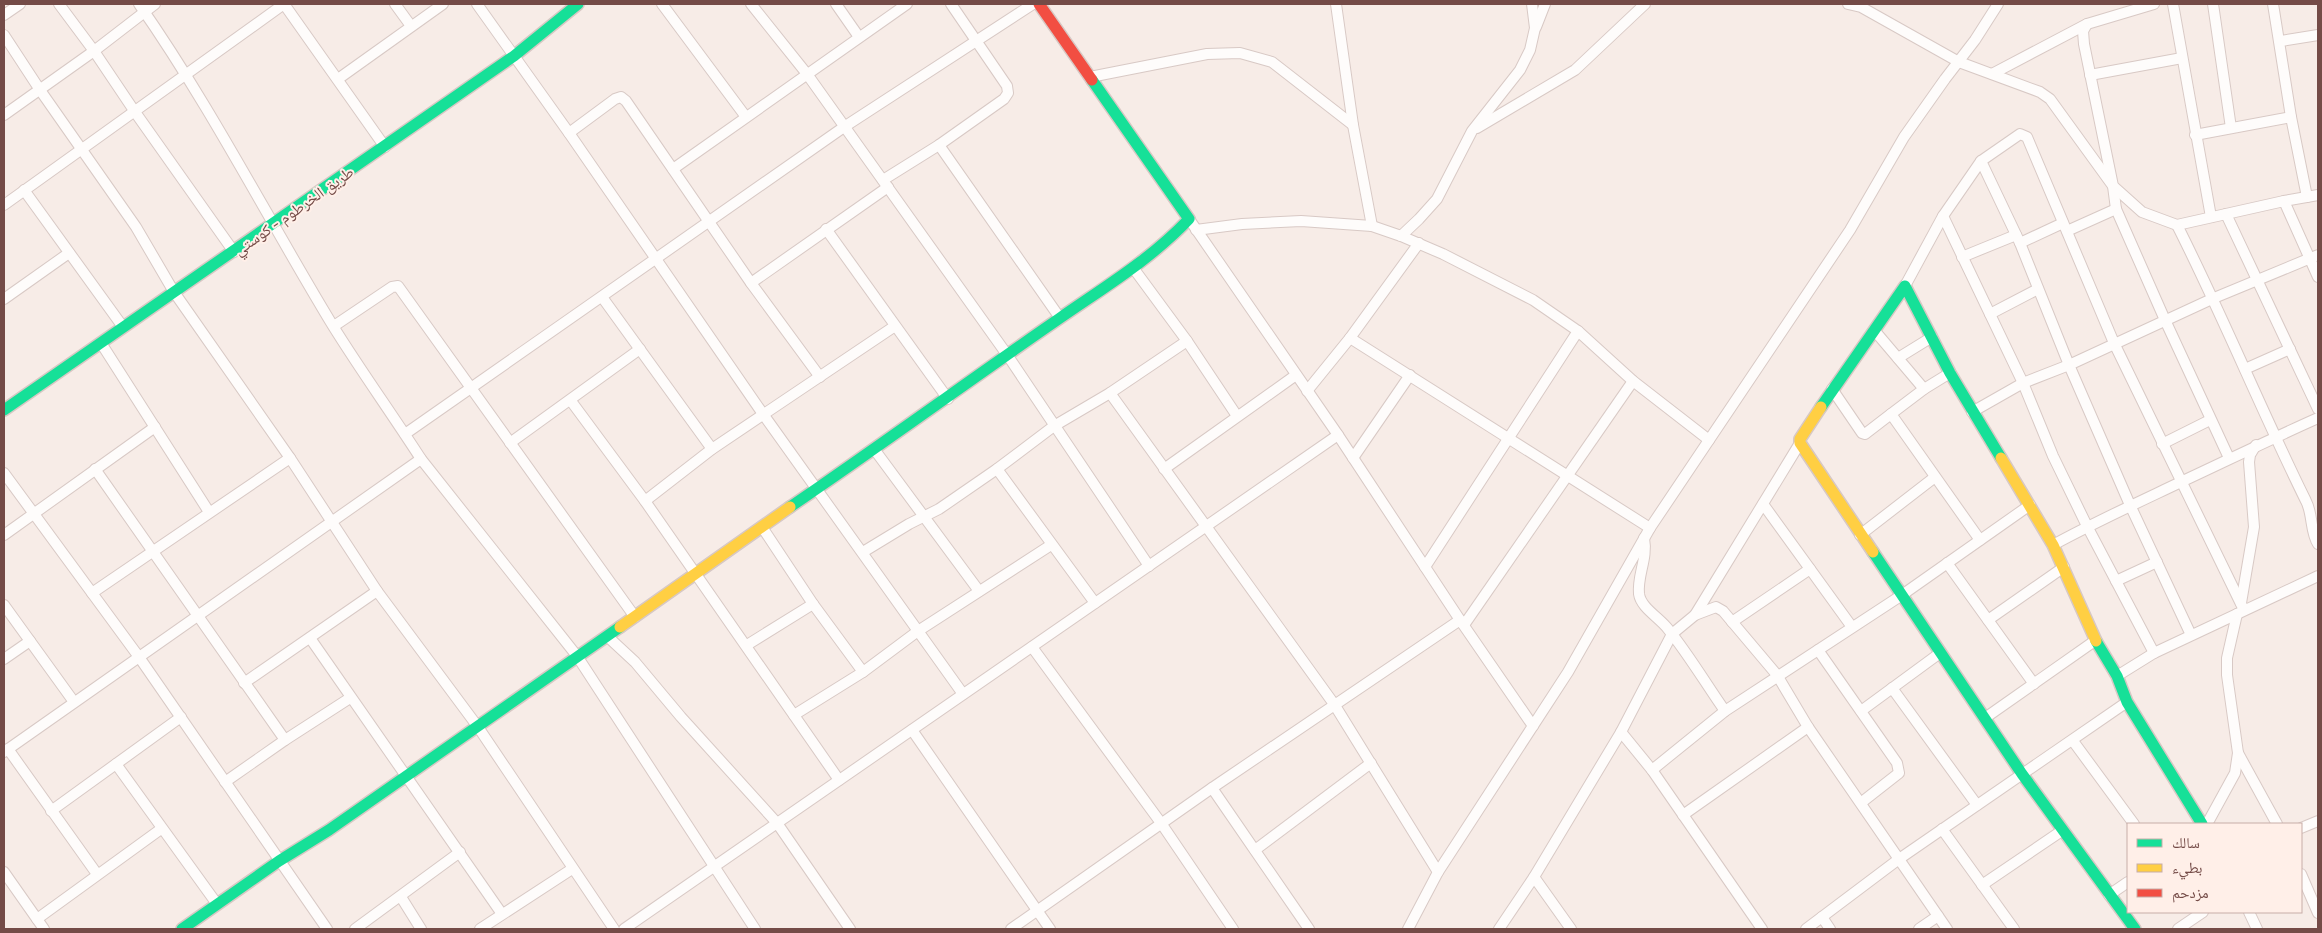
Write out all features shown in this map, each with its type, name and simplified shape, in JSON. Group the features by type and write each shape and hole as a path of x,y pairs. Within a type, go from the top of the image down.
{"main road":[{"name":"طريق الخرطوم - كوستي","path":"4,410 514,56 578,4"},
{"path":"182,929 478,727 577,656 696,575 762,526 818,490 1060,318 1134,269 1172,237 1189,219 1039,4"},
{"path":"2135,929 2022,774 1800,443 1800,439 1832,389 1905,286 1950,374 2053,545 2096,640 2117,676 2127,702 2201,823"}],"street":[{"path":"4,15 20,4"},
{"path":"58,4 94,51 234,252"},
{"path":"4,115 94,51 141,8 155,4"},
{"path":"4,205 284,4 385,147"},
{"path":"395,4 411,26"},
{"path":"338,79 443,4"},
{"path":"477,4 569,133 763,414 963,694"},
{"path":"662,4 746,118"},
{"path":"751,4 807,74 1008,356 1149,566"},
{"path":"836,4 859,37"},
{"path":"673,169 907,4"},
{"path":"752,283 939,145 1004,100 1008,93 1007,86 951,4"},
{"path":"405,434 844,127 1032,4"},
{"path":"1336,4 1353,125 1372,226"},
{"path":"1532,4 1535,28"},
{"path":"1401,236 1437,199 1472,131 1520,70 1530,50 1535,28 1545,4"},
{"path":"1472,131 1575,70 1645,4"},
{"path":"1848,4 1860,6 1959,62 2040,92 2050,99 2113,186 2142,212 2177,225 2318,195"},
{"path":"1408,929 1438,872 1568,672 1650,528 1850,230 1904,137 1959,62 1998,4"},
{"path":"1992,74 2087,24 2154,4"},
{"path":"2173,4 2210,217"},
{"path":"2213,4 2232,128"},
{"path":"2273,4 2308,197"},
{"path":"141,8 186,75 274,221 334,326 405,434 422,459 577,656 755,929"},
{"path":"2087,24 2083,31 2084,44 2116,209 2210,420 2230,458"},
{"path":"4,35 136,227 174,292 290,458 377,592 478,727 614,929"},
{"path":"2280,41 2318,35"},
{"path":"1090,77 1207,54 1240,53 1272,62 1353,125"},
{"path":"2090,75 2182,58"},
{"path":"569,133 615,99 621,97 626,101 752,283 820,377"},
{"path":"2195,135 2292,117"},
{"path":"1905,286 1943,216 1981,161 2020,134 2025,135 2114,343 2241,609"},
{"path":"939,145 1060,318"},
{"path":"1981,161 2018,239 2069,365 2130,505 2191,635"},
{"path":"24,190 123,327"},
{"path":"2284,201 2314,257 2318,277"},
{"path":"1962,257 2018,239 2065,227 2116,209"},
{"path":"2226,214 2318,408"},
{"path":"1943,216 2023,383 2053,456 2087,526 2154,653"},
{"path":"1189,219 1338,435 1462,623 1533,726"},
{"path":"1196,230 1242,224 1300,221 1372,226 1419,243 1533,300 1578,331 1633,381 1709,440"},
{"path":"2177,225 2214,298 2275,437 2308,504 2314,524 2315,539 2318,544"},
{"path":"826,229 948,399"},
{"path":"1307,391 1350,338 1419,243"},
{"path":"4,299 69,253"},
{"path":"1972,412 2023,383 2069,365 2214,298 2314,257"},
{"path":"1134,269 1187,341 1237,416"},
{"path":"334,326 392,287 398,286 636,617"},
{"path":"1990,314 2038,289"},
{"path":"602,297 712,449"},
{"path":"645,500 712,449 896,326"},
{"path":"1874,330 1924,389"},
{"path":"1425,567 1578,331"},
{"path":"1898,358 1932,337"},
{"path":"1350,338 1568,474 1650,528"},
{"path":"863,552 939,509 997,469 1054,426 1110,392 1187,341"},
{"path":"101,343 209,512"},
{"path":"510,443 572,401 640,349"},
{"path":"2245,369 2290,349"},
{"path":"1832,389 1862,433 1865,434 1924,389 1950,374"},
{"path":"1164,469 1296,375"},
{"path":"1353,458 1410,376"},
{"path":"1011,929 1334,704 1462,623 1633,381"},
{"path":"1110,392 1334,704 1438,872"},
{"path":"572,401 645,500 839,780"},
{"path":"1891,414 1980,540"},
{"path":"2053,545 2087,526 2257,444 2318,418"},
{"path":"2162,444 2210,420"},
{"path":"4,535 155,427"},
{"path":"624,929 1338,435"},
{"path":"1695,615 1800,443"},
{"path":"2208,823 2234,773 2238,753 2227,667 2241,609 2254,526 2249,462 2250,455 2257,444"},
{"path":"874,449 979,591"},
{"path":"92,593 290,458"},
{"path":"96,874 6,750 422,459"},
{"path":"95,469 285,740"},
{"path":"997,469 1094,603"},
{"path":"4,473 139,657 327,929"},
{"path":"1860,535 1935,477"},
{"path":"2308,504 2318,499"},
{"path":"1763,504 1852,627"},
{"path":"1652,770 1725,711 1777,675 1902,595 2030,505"},
{"path":"762,526 813,604 863,672"},
{"path":"1644,538 1646,556 1640,579 1639,595 1644,605 1672,634 1725,711"},
{"path":"794,715 863,672 918,631 1051,544"},
{"path":"2116,580 2157,562"},
{"path":"1947,563 2034,684"},
{"path":"1988,620 2064,567"},
{"path":"1732,622 1810,569"},
{"path":"2117,676 2154,653 2241,609 2318,576"},
{"path":"244,683 377,592"},
{"path":"747,645 813,604"},
{"path":"4,605 74,702"},
{"path":"1499,929 1534,877 1621,732 1672,634 1695,615 1716,607 1723,611 1777,675 1808,727 1862,802 1947,929"},
{"path":"607,636 636,662 680,717 777,823 850,929"},
{"path":"310,638 350,698 408,775 502,914"},
{"path":"1984,718 2096,640"},
{"path":"4,659 30,641"},
{"path":"1032,647 1161,823 1232,929"},
{"path":"1818,650 1899,768 1899,773 1862,802"},
{"path":"1861,711 1940,653"},
{"path":"1892,688 1977,805"},
{"path":"225,782 350,698"},
{"path":"1806,929 1899,859 2127,702"},
{"path":"51,811 181,717"},
{"path":"1683,815 1808,727"},
{"path":"912,730 1050,929"},
{"path":"1621,732 1652,770 1762,929"},
{"path":"2072,741 2133,823"},
{"path":"2238,753 2276,823"},
{"path":"1255,850 1371,763"},
{"path":"116,764 161,829 217,904"},
{"path":"1212,788 1309,929"},
{"path":"2302,828 2318,821"},
{"path":"36,919 161,829"},
{"path":"1942,829 2014,929"},
{"path":"1982,885 2062,830"},
{"path":"355,929 401,898 460,852"},
{"path":"480,929 572,869"},
{"path":"4,872 44,929"},
{"path":"2302,876 2318,912"},
{"path":"1534,877 1571,929"},
{"path":"2109,895 2127,883"},
{"path":"401,898 421,929"},
{"path":"2178,929 2202,913"},
{"path":"2249,913 2257,929"},
{"path":"1920,929 1938,916"},
{"path":"1822,917 1830,929"}],"traffic: fast":[{"path":"4,410 514,56 578,4"},
{"path":"790,507 1127,272 1159,247 1189,219 1092,80"},
{"path":"1821,407 1905,286 1950,373 2001,458"},
{"path":"1873,552 2022,774 2135,929"},
{"path":"182,929 279,861 329,830 620,627"},
{"path":"2096,641 2117,676 2127,702 2201,823"}],"traffic: slow":[{"path":"1821,407 1800,439 1800,443 1873,552"},
{"path":"2001,458 2053,545 2096,641"},
{"path":"620,627 790,507"}],"traffic: jam":[{"path":"1039,4 1092,80"}]}
